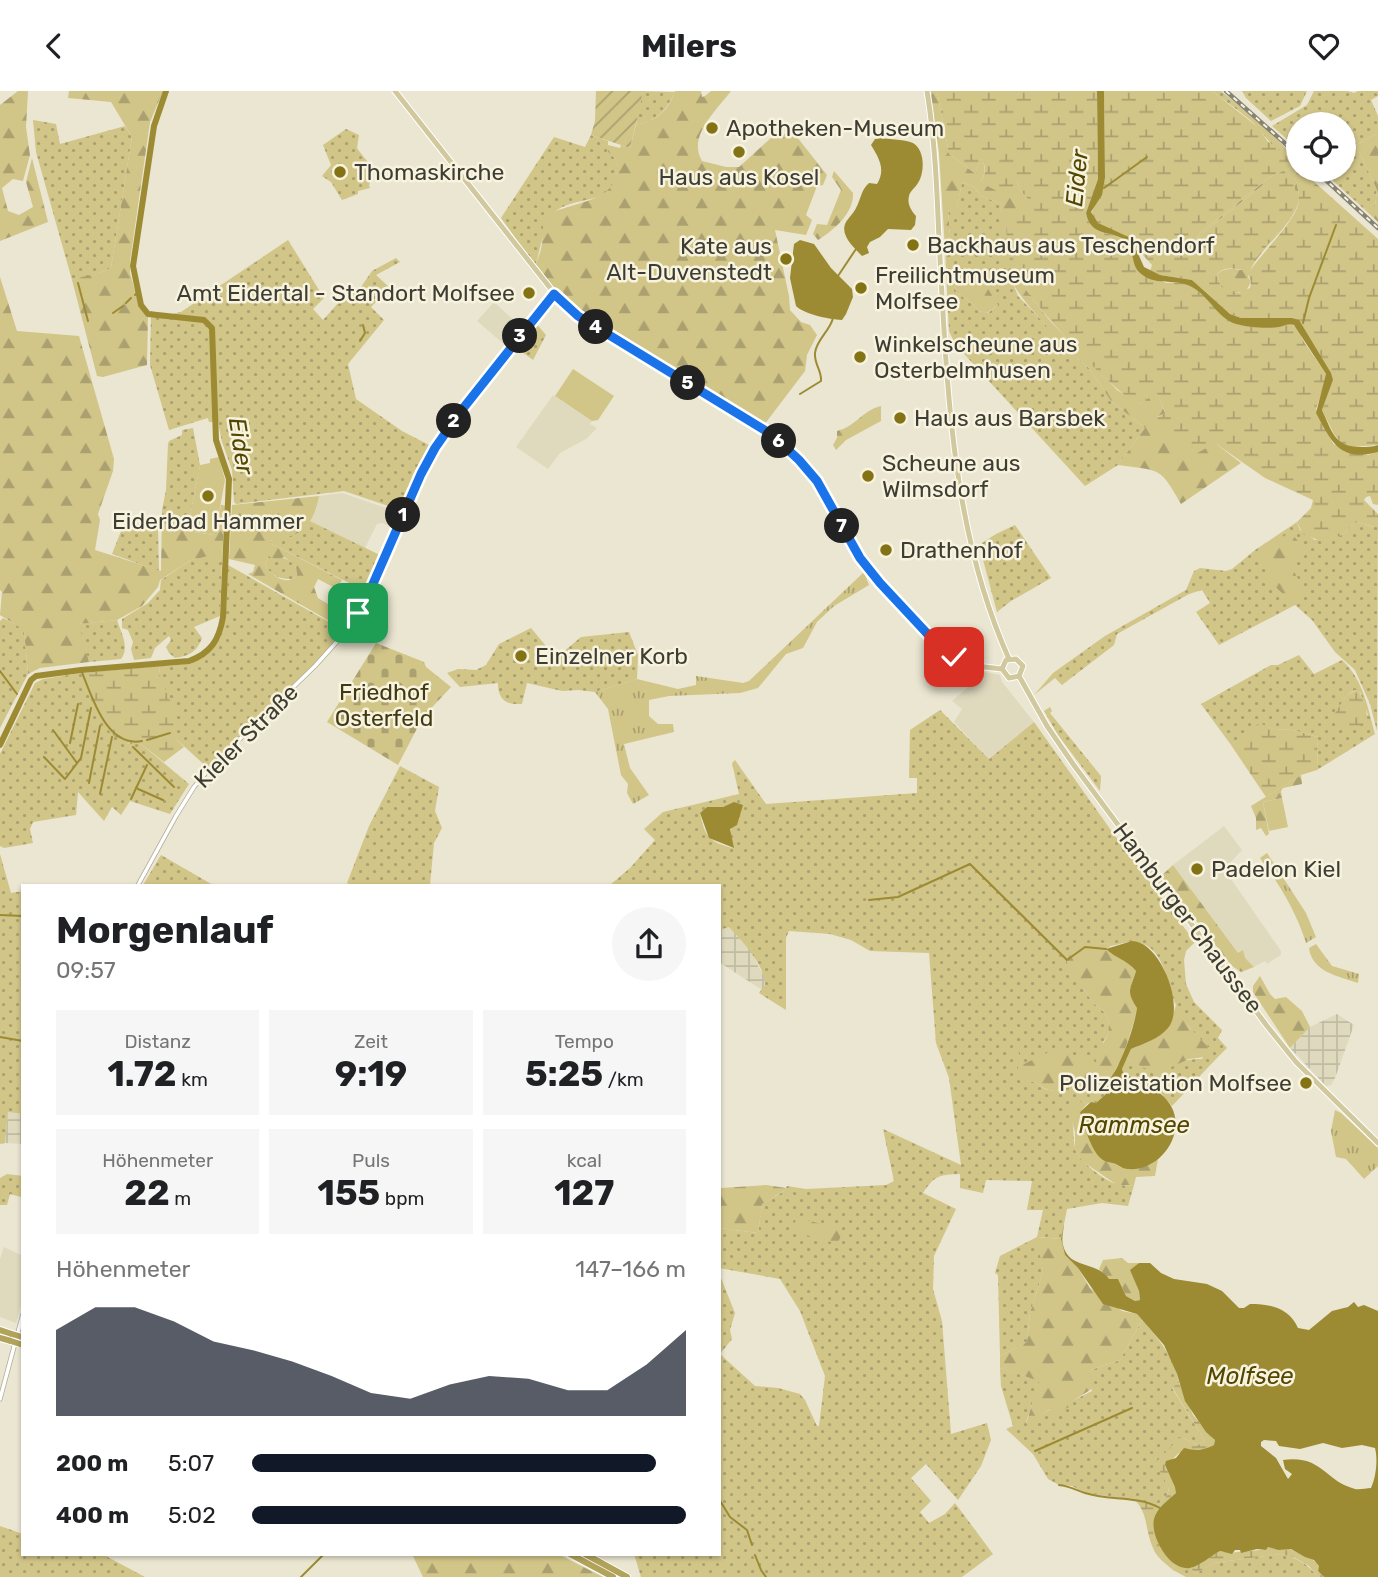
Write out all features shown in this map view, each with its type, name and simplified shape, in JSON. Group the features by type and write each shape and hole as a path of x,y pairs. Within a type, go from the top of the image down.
{"highway":[{"path":"0,1330 12,1338"},
{"path":"0,1338 21,1341"},
{"path":"574,1556 613,1577"},
{"path":"589,1556 628,1577"}],"main road":[{"path":"395,91 554,294 578,316 771,434 812,475 825,493 860,558 936,643 948,654 963,661 983,668 1002,669 1009,678 1019,676 1023,670 1016,659 1009,659 1002,669"},
{"path":"927,91 935,154 953,442 972,549 1009,659"},
{"name":"Hamburger Chaussee","path":"1019,676 1047,726 1073,764 1268,1026 1296,1062 1378,1143"}],"street":[{"name":"Kieler Straße","path":"139,884 194,787 209,769 315,666 345,631 369,593 435,448 554,294"},
{"path":"0,1398 21,1321"}],"shaded area":[{"path":"494,302 520,326 505,345 477,321"},
{"path":"553,395 592,421 590,424 597,428 586,439 560,453 548,469 516,447"},
{"path":"342,493 400,513 394,528 382,523 377,524 365,548 310,521 319,496"},
{"path":"978,671 1000,675 1002,682 1034,722 989,759 954,722 962,709 952,701 971,685"},
{"path":"1224,826 1242,850 1231,862 1231,879 1281,951 1281,955 1267,964 1265,961 1254,967 1238,953 1173,865"},
{"path":"729,926 753,953 765,977 762,990 721,963 721,929"},
{"path":"1337,1014 1354,1025 1335,1078 1331,1085 1326,1086 1290,1048 1310,1027"},
{"path":"8,1112 21,1114 21,1144 5,1143"},
{"path":"4,1247 21,1255 21,1306 16,1323 0,1317 0,1259"}],"green space":[{"path":"18,91 28,91 26,127 30,155 23,181 13,179 2,188 8,211 19,215 33,207 26,182 32,158 48,222 0,241 0,105"},
{"path":"69,91 163,91 150,122 130,261 130,273 139,305 148,317 147,365 103,377 97,376 72,280 111,268 132,137 111,102 68,98"},
{"path":"596,91 642,91 630,148 591,135 595,121"},
{"path":"642,91 675,92 660,114 636,125"},
{"path":"675,91 701,91 702,97 711,91 731,91 701,133 698,152 702,161 739,167 772,137 793,132 827,175 823,185 817,186 806,215 812,220 806,235 775,230 790,310 801,322 810,325 817,335 807,355 805,371 764,425 579,316 556,295 535,265 541,251 547,217 608,190 617,173 617,160 608,152 608,145 630,148 636,125 661,114 669,105"},
{"path":"930,91 937,91 949,154 976,174 980,157 985,169 981,181 1017,181 1020,190 1028,199 1032,298 1051,322 1117,390 1140,404 1157,392 1165,413 1157,417 1215,443 1241,463 1181,504 1168,483 1157,473 1118,465 1145,428 1111,401 1089,368 1043,331 1047,326 1018,291 1003,260 999,238 1002,204 981,196 974,187 962,182 957,209 948,209 951,249 945,248 939,153"},
{"path":"937,91 1097,91 1098,179 1086,213 1089,221 1098,230 1127,242 1135,264 1166,283 1181,282 1194,287 1236,324 1278,327 1290,323 1297,328 1326,374 1316,409 1333,444 1368,455 1378,452 1378,505 1373,504 1370,496 1364,500 1378,514 1374,527 1357,522 1342,535 1323,542 1303,534 1297,522 1311,508 1313,500 1265,478 1215,443 1194,455 1157,418 1165,412 1157,393 1140,404 1129,398 1093,366 1035,302 1011,265 1007,245 1007,219 1028,199 1020,190 1017,181 1005,195 983,184 981,181 985,167 980,158 976,174 949,154"},
{"path":"1104,91 1212,91 1259,128 1268,142 1286,158 1286,170 1270,177 1201,232 1178,254 1263,185 1286,174 1286,182 1294,182 1296,198 1290,215 1247,270 1228,269 1217,274 1221,287 1239,293 1250,288 1248,274 1286,227 1297,207 1299,196 1296,182 1314,182 1378,239 1378,445 1351,447 1342,444 1334,434 1322,410 1333,380 1292,318 1241,318 1230,314 1192,280 1150,271 1152,265 1142,254 1138,256 1132,240 1098,223 1092,213 1105,178"},
{"path":"1212,91 1221,91 1266,128 1286,149 1286,161 1259,129"},
{"path":"1242,91 1307,91 1300,106 1271,121"},
{"path":"1314,91 1378,91 1378,96 1371,100 1378,116 1378,133 1356,145 1356,112 1295,112 1307,105"},
{"path":"1286,118 1286,138 1272,126"},
{"path":"33,120 56,124 60,144 125,126 132,137 111,268 72,280 36,152"},
{"path":"346,129 359,135 357,148 370,165 372,174 370,188 342,200 331,182 322,176 331,165 323,145"},
{"path":"1378,133 1378,222 1364,209 1375,206 1377,190 1356,145"},
{"path":"591,135 608,141 608,152 617,160 613,186 598,197 567,205 552,215 545,228 535,265 501,218 554,137 585,147"},
{"path":"1356,145 1377,190 1375,207 1364,209 1334,182 1356,182"},
{"path":"1286,170 1286,182 1296,182 1298,204 1287,224 1251,268 1248,277 1251,282 1246,291 1227,290 1221,287 1217,274 1226,269 1242,270 1278,232 1263,185 1199,236 1180,255 1177,254 1270,177"},
{"path":"834,171 853,193 852,200 842,220 818,240 813,234 817,224 827,225 841,190 832,177"},
{"path":"962,182 974,187 981,196 1002,204 999,246 1018,296 1047,326 1044,331 1089,368 1111,401 1145,428 1118,465 1085,486 955,344 949,331 945,248 951,248 948,209 957,208","holes":["952,265 998,305 988,313 978,311 956,292"]},
{"path":"288,240 324,298 313,309 323,320 349,291 356,294 372,271 396,258 400,262 376,275 390,288 371,307 384,320 348,364 356,399 402,431 431,446 400,510 344,491 236,504 232,470 218,422 209,422 208,418 169,430 150,365 151,311 164,316 181,312"},
{"path":"952,264 966,275 983,281 998,305 987,313 978,311 956,292"},
{"path":"0,277 17,331 79,336 114,459 113,471 98,514 100,520 95,550 161,571 162,510 187,531 214,535 221,505 225,506 222,562 208,556 191,560 160,580 158,587 142,606 117,620 79,624 89,662 40,668 28,674 24,630 0,615"},
{"path":"534,321 546,335 533,360 514,346"},
{"path":"573,369 614,396 598,420 592,421 555,396"},
{"path":"881,406 881,421 846,440 836,450 833,445 837,431"},
{"path":"193,428 200,465 187,531 162,510 169,441 182,435 182,430"},
{"name":"Eiderbad Hammer","path":"219,457 225,480 215,535 187,531 200,465"},
{"path":"319,496 314,514 305,527 292,536 273,538 270,543 342,580 337,589 318,579 314,587 318,598 336,609 331,622 248,574 253,572 255,565 229,559 232,505","holes":["268,556 278,560 284,557 292,563 297,570 297,576 284,580 275,576 265,566"]},
{"path":"125,521 158,528 159,571 112,554"},
{"path":"310,521 382,556 365,591 270,543 273,538 298,532"},
{"path":"1378,521 1377,731 1370,704 1355,670 1335,652 1312,620 1295,605 1219,645 1196,612 1210,603 1202,590 1189,594 1117,634 1114,645 1062,685 1055,678 1034,695 1053,673 1105,636 1186,590 1194,571 1200,568 1226,571 1232,569 1297,522 1300,530 1315,540 1342,535 1357,522 1373,527"},
{"path":"1015,525 1051,578 997,612 979,545"},
{"path":"1290,532 1304,548 1291,561 1306,593 1293,603 1270,582 1260,553"},
{"path":"208,555 222,562 220,616 194,627 202,638 198,647 188,654 175,658 169,653 166,647 171,640 169,636 155,648 151,658 134,660 131,649 133,642 128,630 122,628 122,619 148,603 160,590 161,580 191,560"},
{"path":"268,556 292,562 297,576 288,579 274,575 265,566"},
{"path":"228,565 345,631 330,650 209,769 176,739 159,673 160,666 184,664 201,658 213,649 224,622"},
{"path":"864,572 869,585 834,606 817,622 803,648 786,654 758,688 740,693 669,696 649,700 649,716 658,724 673,724 674,732 624,744 630,768 649,795 633,804 627,793 628,784 621,775 608,709 595,692 637,679 678,689 696,685 696,676 743,683 749,681"},
{"path":"3,618 24,629 28,674 0,728 0,621"},
{"path":"117,620 125,645 121,659 89,662 78,624"},
{"path":"531,628 556,658 581,637 629,632 638,655 637,679 595,692 562,691 527,683 522,704 516,704 501,697 498,683 460,687 447,673 458,669 476,670 486,665 499,644"},
{"name":"Friedhof Osterfeld","path":"376,643 424,662 426,667 451,687 423,717 398,765 327,722"},
{"path":"1299,655 1314,674 1342,660 1360,685 1375,734 1317,770 1318,737 1259,724 1231,745 1201,704 1271,665 1278,665","holes":["1355,690 1360,692 1368,715 1333,718 1346,696"]},
{"path":"160,666 159,673 173,708 176,739 184,747 164,762 141,744 124,743 105,727 81,673"},
{"path":"81,673 99,716 128,744 141,744 189,784 170,814 130,801 121,815 112,807 104,821 78,792 76,815 33,822 30,829 33,843 4,848 0,846 0,754 35,683 43,679"},
{"path":"1358,689 1366,707 1367,719 1357,728 1342,730 1332,718 1346,696"},
{"path":"1050,707 1050,713 1101,776 1100,791 1058,735 1044,711"},
{"path":"940,710 989,759 1034,722 1195,942 1186,951 1184,960 1186,984 1194,1002 1222,1030 1218,1038 1227,1048 1172,1106 1161,1093 1123,1072 1127,1058 1140,1065 1159,1069 1202,1059 1209,1048 1182,1017 1161,962 1150,948 1135,942 1111,946 1107,943 1098,944 1084,988 1109,1021 1108,1035 1103,1042 1101,1078 1106,1082 1106,1094 1096,1103 1087,1104 1083,1101 1071,1115 1074,1144 1081,1159 1099,1175 1119,1185 1134,1185 1128,1206 1102,1203 1067,1209 1061,1239 1038,1237 1043,1272 1030,1313 1027,1342 1000,1356 998,1275 995,1273 1000,1256 1037,1237 1043,1210 1027,1210 1032,1181 986,1180 983,1193 960,1188 960,1174 947,1175 934,1179 923,1193 956,1209 934,1256 933,1289 942,1321 951,1434 987,1423 991,1440 981,1466 958,1500 926,1464 911,1478 931,1501 920,1512 929,1523 945,1514 955,1503 993,1554 962,1577 641,1577 635,1556 721,1556 721,1355 755,1386 800,1394 819,1426 825,1376 800,1311 780,1279 721,1268 721,1228 758,1233 762,1204 784,1191 787,1186 806,1189 886,1185 894,1181 883,1129 961,1165 949,1078 936,1043 929,953 870,951 851,940 830,934 789,931 786,938 786,1010 759,993 765,985 757,962 729,927 721,929 721,884 611,884 655,840 644,829 663,812 739,794 732,763 735,760 766,804 917,793 917,778 909,778 910,730","holes":["734,803 730,834 733,848 713,841 706,833 700,813 707,807 723,807","1018,1051 1022,1065 1084,1082 1049,1090 1032,1081 1022,1081"]},
{"path":"1259,723 1274,729 1293,730 1318,737 1317,770 1301,775 1266,797 1231,745"},
{"path":"400,766 439,787 435,811 442,828 434,843 430,884 347,883 369,826"},
{"path":"1301,775 1302,784 1283,788 1282,798 1263,802 1269,834 1266,836 1261,828 1256,830 1256,818 1251,806"},
{"path":"1282,798 1288,827 1269,831 1263,802"},
{"path":"1267,853 1306,913 1316,937 1306,943 1286,898 1260,858"},
{"path":"0,854 11,893 21,891 21,1114 8,1112 5,1143 0,1144"},
{"path":"161,855 211,884 144,884"},
{"path":"1173,865 1238,953 1243,950 1245,958 1254,967 1241,972 1232,966 1161,876"},
{"path":"1107,943 1111,946 1106,949 1136,971 1130,993 1137,1008 1121,1058 1106,1082 1101,1078 1095,1057 1108,1035 1109,1021 1084,988 1074,981 1067,969 1067,960 1072,951 1084,945"},
{"path":"1316,944 1332,966 1359,974 1358,983 1327,972 1315,963 1309,948"},
{"path":"1260,976 1275,999 1286,997 1302,1011 1310,1027 1290,1048 1253,992 1253,986"},
{"path":"1176,1005 1189,1027 1209,1048 1205,1057 1189,1059 1158,1070 1144,1068 1127,1058 1131,1049 1161,1034"},
{"path":"1062,1049 1077,1059 1088,1058 1095,1066 1094,1074 1073,1085 1055,1090 1032,1081 1022,1081 1013,1052 1018,1050 1022,1065 1051,1051"},
{"path":"1083,1101 1087,1104 1080,1112 1112,1162 1122,1168 1151,1164 1158,1159 1155,1176 1136,1177 1134,1185 1117,1185 1082,1161 1075,1150 1075,1132 1070,1115 1076,1104"},
{"path":"1335,1110 1378,1148 1378,1166 1364,1179 1346,1159 1336,1157 1331,1131"},
{"path":"7,1174 21,1176 21,1197 10,1194 7,1205 0,1205 0,1178"},
{"path":"766,1185 786,1188 762,1204 758,1233 721,1228 721,1188"},
{"path":"804,1219 838,1229 841,1236 838,1242 820,1240 802,1232 794,1224 796,1220"},
{"path":"1037,1237 1061,1239 1065,1255 1078,1268 1090,1288 1122,1311 1137,1314 1142,1320 1120,1360 1091,1370 1095,1387 1074,1400 1071,1407 1066,1408 1061,1415 1056,1417 1050,1409 1026,1424 1039,1381 1000,1368 1000,1356 1027,1342 1030,1313 1043,1272"},
{"path":"1122,1258 1128,1263 1139,1263 1131,1271 1140,1300 1135,1301 1126,1296 1118,1279 1109,1279 1099,1269 1103,1260"},
{"path":"721,1278 735,1313 730,1330 732,1339 721,1353"},
{"path":"1142,1320 1170,1357 1179,1383 1172,1388 1205,1441 1198,1445 1183,1438 1159,1467 1169,1488 1167,1495 1157,1506 1148,1502 1086,1493 1048,1479 1033,1454 1006,1429 1013,1426 1001,1386 1000,1368 1040,1381 1026,1422 1051,1409 1066,1408 1074,1400 1092,1391 1091,1370 1120,1360"},
{"path":"1179,1383 1193,1415 1215,1440 1214,1445 1205,1450 1179,1453 1165,1466 1176,1487 1176,1493 1160,1509 1155,1531 1159,1546 1175,1563 1173,1570 1155,1552 1143,1511 1135,1500 1157,1506 1167,1495 1169,1489 1158,1467 1158,1460 1179,1438 1198,1445 1205,1441 1172,1387"},
{"path":"0,1526 21,1533 21,1556 106,1556 145,1577 0,1577"},
{"path":"1268,1547 1278,1550 1288,1548 1309,1557 1319,1566 1318,1571 1324,1577 1318,1577 1309,1566 1295,1558 1281,1554 1213,1563 1195,1574 1191,1568 1220,1551 1266,1550"},
{"path":"1281,1554 1302,1562 1318,1577 1186,1577 1173,1570 1175,1563 1191,1568 1195,1574 1213,1563"},
{"path":"413,1556 562,1556 603,1577 423,1577"}],"water":[{"path":"1097,91 1104,91 1105,178 1102,195 1091,212 1098,223 1131,238 1144,267 1160,275 1192,280 1230,314 1241,318 1299,320 1331,373 1333,380 1322,410 1332,431 1339,441 1345,444 1361,447 1378,445 1378,452 1346,452 1327,433 1316,413 1326,374 1294,325 1257,327 1229,321 1190,286 1145,277 1136,269 1127,242 1093,227 1086,213 1098,179"},
{"path":"875,139 910,142 920,151 922,173 909,199 910,207 916,216 915,225 911,230 888,229 870,242 867,247 869,253 862,256 848,241 844,227 866,186 869,183 877,184 880,179 880,164 871,145"},
{"path":"800,240 814,244 831,268 852,289 853,297 842,320 824,318 796,306 790,278 794,244"},
{"path":"734,802 743,805 737,825 730,829 734,848 709,838 700,813 707,807 723,807"},
{"name":"Rammsee","path":"1132,941 1142,944 1160,963 1172,991 1174,1006 1173,1018 1168,1028 1156,1038 1131,1049 1122,1069 1167,1100 1175,1117 1175,1128 1173,1139 1159,1158 1139,1168 1128,1169 1104,1161 1099,1156 1088,1138 1080,1112 1106,1094 1132,1029 1137,1008 1130,989 1136,971 1106,949"},
{"name":"Molfsee","path":"1064,1224 1062,1237 1066,1253 1077,1262 1104,1273 1109,1279 1118,1279 1126,1296 1135,1301 1140,1300 1139,1291 1130,1270 1139,1263 1150,1263 1161,1273 1174,1279 1207,1284 1222,1291 1239,1308 1250,1304 1278,1309 1290,1316 1298,1328 1309,1330 1332,1311 1348,1307 1354,1302 1358,1307 1364,1305 1378,1311 1378,1577 1324,1577 1318,1571 1319,1566 1314,1560 1291,1549 1278,1550 1268,1547 1266,1550 1241,1553 1240,1550 1235,1550 1232,1554 1220,1551 1190,1568 1175,1564 1168,1558 1158,1543 1154,1526 1158,1511 1176,1493 1165,1465 1166,1461 1176,1458 1184,1448 1202,1449 1214,1445 1215,1440 1206,1432 1185,1401 1164,1345 1137,1314 1103,1304 1078,1268 1065,1255 1061,1239","holes":["1264,1440 1276,1441 1279,1446 1300,1449 1323,1443 1342,1448 1362,1445 1375,1448 1376,1468 1371,1488 1357,1489 1345,1485 1315,1465 1296,1459 1283,1460 1285,1469 1292,1474 1288,1479 1276,1458 1261,1446"]}],"waterway":[{"name":"Eider","path":"0,745 31,680 36,676 189,661 213,645 221,625 229,479 216,440 212,328 204,320 148,314 141,305 133,266 154,126 166,91"},
{"path":"1104,188 1147,157"},
{"path":"1303,323 1309,298 1336,225"},
{"path":"838,276 856,249"},
{"path":"78,283 88,321"},
{"name":"Eider","path":"135,295 138,292"},
{"path":"126,303 131,298"},
{"path":"113,313 123,306"},
{"path":"800,394 821,381 815,353 833,318"},
{"path":"360,341 365,333 363,325"},
{"path":"81,670 96,706 110,728 119,737 129,741 142,741"},
{"path":"0,671 17,694"},
{"path":"70,743 78,704"},
{"path":"44,757 65,779 81,758 91,708"},
{"path":"89,783 100,726"},
{"path":"53,730 77,763"},
{"path":"147,740 170,733"},
{"path":"100,794 112,737"},
{"path":"133,747 174,787"},
{"path":"131,799 147,765"},
{"path":"138,789 163,800"},
{"path":"869,900 898,897 970,864 1067,960 1085,947 1106,949"},
{"path":"0,915 21,916"},
{"path":"0,1037 21,1041"},
{"path":"1035,1451 1132,1408"},
{"path":"1059,1485 1094,1495 1142,1501 1160,1508"},
{"path":"721,1502 730,1517 747,1530 752,1545"},
{"path":"755,1555 766,1577"},
{"path":"301,1577 322,1556"}],"railway":[{"path":"1226,91 1286,144"},
{"path":"1328,182 1378,228"}],"place":[{"name":"Apotheken-Museum","path":"712,128"},
{"name":"Haus aus Kosel","path":"739,152"},
{"name":"Thomaskirche","path":"340,172"},
{"name":"Backhaus aus Teschendorf","path":"913,245"},
{"name":"Kate aus Alt-Duvenstedt","path":"786,259"},
{"name":"Freilichtmuseum Molfsee","path":"861,288"},
{"name":"Amt Eidertal - Standort Molfsee","path":"529,293"},
{"name":"Winkelscheune aus Osterbelmhusen","path":"860,357"},
{"name":"Haus aus Barsbek","path":"900,418"},
{"name":"Scheune aus Wilmsdorf","path":"868,476"},
{"name":"Eiderbad Hammer","path":"208,496"},
{"name":"Drathenhof","path":"886,550"},
{"name":"Einzelner Korb","path":"521,656"},
{"name":"Padelon Kiel","path":"1197,869"},
{"name":"Polizeistation Molfsee","path":"1306,1083"}],"route":[{"path":"358,613 386,557 427,461 461,411 554,294 578,316 771,434 785,446 817,481 860,558 880,583 936,643 954,657"}]}
